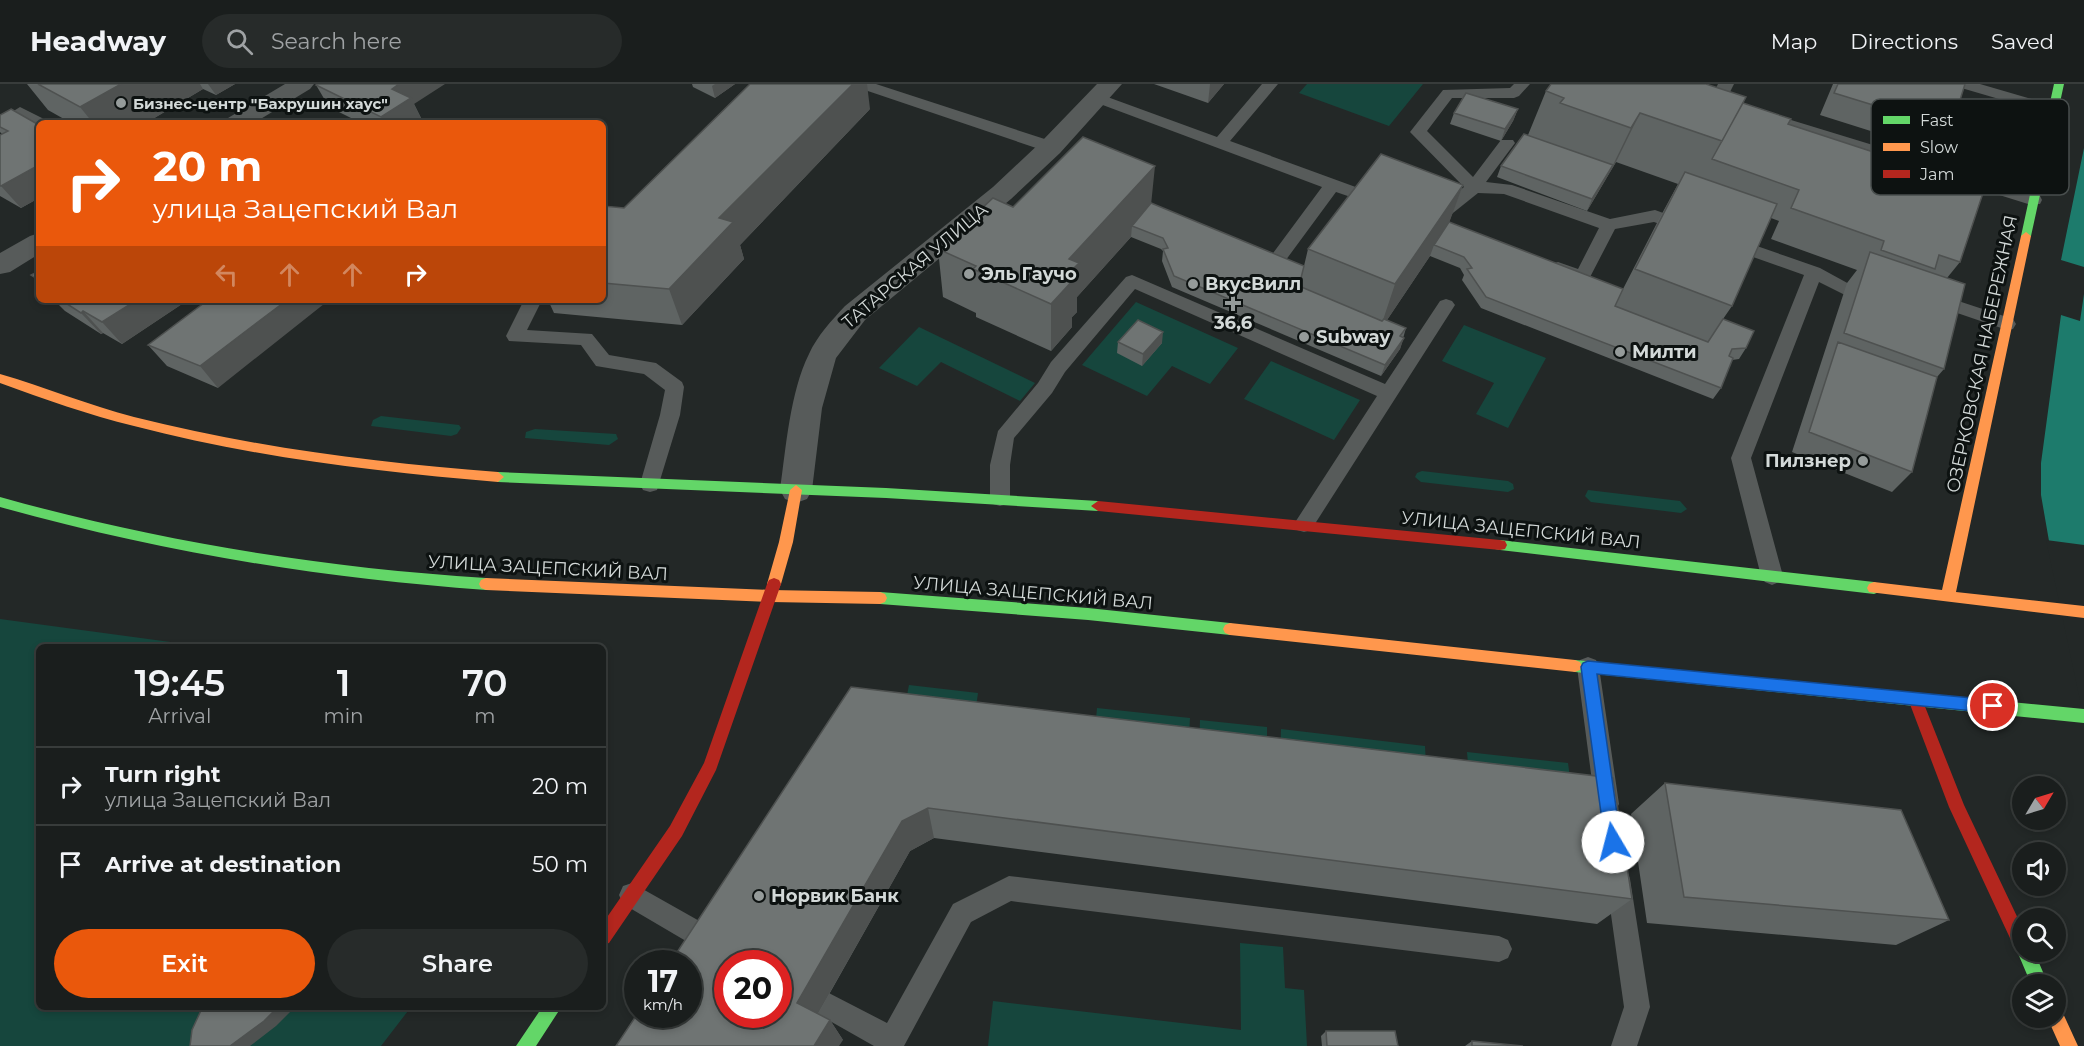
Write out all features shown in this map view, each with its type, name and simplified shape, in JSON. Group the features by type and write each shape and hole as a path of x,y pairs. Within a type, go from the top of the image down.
{"main road":[{"name":"ОЗЕРКОВСКАЯ НАБЕРЕЖНАЯ","path":"2056,99 2059,84"},
{"name":"ОЗЕРКОВСКАЯ НАБЕРЕЖНАЯ","path":"1948,596 2035,195"},
{"name":"УЛИЦА ЗАЦЕПСКИЙ ВАЛ","path":"0,378 68,402 151,426 226,443 320,459 417,470 559,480 898,492 1000,498 1539,549 2084,612"},
{"path":"606,933 676,831 711,765 771,596 786,542 796,490"},
{"name":"УЛИЦА ЗАЦЕПСКИЙ ВАЛ","path":"0,502 61,520 145,540 258,561 353,573 451,582 771,596 884,598 1088,614 2084,716"},
{"path":"1915,699 1957,807 2012,924"},
{"path":"525,1046 551,1010"},
{"path":"2061,1028 2069,1046"}],"street":[{"path":"244,120 302,84"},
{"name":"ТАТАРСКАЯ УЛИЦА","path":"796,490 807,408 822,356 842,327 855,313 1002,193 1051,147 1103,91"},
{"path":"0,266 36,244"}],"lane":[{"path":"861,84 1051,147"},
{"path":"1220,142 1270,84"},
{"path":"1522,84 1514,93 1448,93 1418,132 1474,187 1506,189 1609,225 1655,216 1814,272 1845,289"},
{"path":"1726,84 1718,102 1871,149"},
{"path":"1963,84 2016,99"},
{"path":"1103,91 1220,142 1388,205"},
{"path":"20,112 36,121"},
{"path":"1453,229 1426,219 1474,187 1507,143"},
{"path":"1274,264 1333,184"},
{"path":"2018,195 2034,200"},
{"path":"1539,261 1582,276 1609,225"},
{"path":"1772,576 1741,458 1814,272"},
{"path":"1000,498 1000,465 1005,436 1045,388 1058,367 1132,281 1389,394"},
{"path":"1912,291 2005,332"},
{"path":"532,303 515,336 586,339 603,362 649,368 675,387 670,415 650,484"},
{"path":"1304,525 1446,304"},
{"path":"1938,319 2005,332"},
{"path":"1588,667 1637,1007 1624,1046"},
{"path":"823,1003 890,1043 962,913 1009,888 1499,949"},
{"path":"632,895 717,945"}],"shaded area":[{"path":"1307,84 1423,84 1389,126 1299,93"},
{"path":"2084,148 2084,267 2061,260"},
{"path":"2084,294 2084,704 2049,541 2041,495 2041,463 2061,315 2080,321"},
{"path":"1136,302 1238,348 1210,384 1172,366 1147,396 1082,365"},
{"path":"1464,325 1546,358 1508,428 1476,414 1494,383 1442,361"},
{"path":"919,327 1035,383 1020,401 941,362 917,386 879,368"},
{"path":"1271,361 1360,400 1334,440 1244,399"},
{"path":"381,416 459,425 461,428 457,434 451,436 371,426 373,420"},
{"path":"535,429 616,434 618,439 609,445 525,438 526,432"},
{"path":"1422,471 1508,481 1513,484 1514,489 1508,492 1421,482 1415,477"},
{"path":"1588,490 1680,501 1687,509 1681,513 1591,502 1585,496"},
{"path":"0,619 185,644 36,644 36,1010 409,1010 381,1046 0,1046"},
{"path":"909,685 978,693 973,728 902,720"},
{"path":"1097,708 1190,718 1188,753 1094,742"},
{"path":"1200,720 1267,727 1267,763 1199,750"},
{"path":"1281,729 1425,746 1427,783 1280,765"},
{"path":"1467,752 1568,763 1573,800 1470,787"},
{"path":"1240,943 1283,947 1285,988 1304,990 1307,1046 988,1046 993,1001 1241,1030"}],"pier":[{"path":"2046,540 2084,545 2084,707 2081,705"}],"building":[{"path":"38,84 121,84 80,107"},
{"path":"317,84 399,84 392,89 411,98 381,117"},
{"path":"750,84 853,84 719,218 733,222 669,289 606,283 606,206 624,208"},
{"path":"1551,84 1706,84 1746,97 1722,141 1640,113 1631,128 1560,103 1564,98 1546,91"},
{"path":"1838,84 1965,84 1960,99 1871,99 1871,104 1834,93"},
{"path":"1466,93 1518,109 1505,129 1454,113"},
{"path":"1743,103 1791,119 1788,124 1871,151 1871,195 1982,195 1960,262 1939,255 1935,269 1881,250 1884,241 1791,208 1799,190 1712,159"},
{"path":"11,109 36,123 36,167 1,186 0,135 8,131 0,127 0,115"},
{"path":"1524,134 1613,165 1592,199 1501,166"},
{"path":"1083,137 1155,166 1069,259 1079,263 1067,275 1074,279 1051,304 973,269 976,266 938,249 993,198 1013,207"},
{"path":"1381,154 1463,185 1395,284 1308,249"},
{"path":"1685,172 1777,204 1732,306 1635,269"},
{"path":"1151,203 1304,266 1299,286 1382,321 1384,319 1406,328 1400,336 1404,338 1385,365 1174,276 1163,249 1168,248 1163,238 1132,226"},
{"path":"1449,222 1623,289 1615,306 1708,342 1723,319 1754,331 1746,348 1732,349 1729,356 1733,358 1721,388 1486,297 1467,269 1472,268 1464,257 1434,245"},
{"path":"1870,252 1965,284 1944,369 1844,333"},
{"path":"66,303 132,303 102,322 83,311 81,313"},
{"path":"204,303 283,303 200,366 148,345"},
{"path":"1138,320 1163,332 1143,354 1118,342"},
{"path":"1838,342 1937,377 1912,472 1809,432"},
{"path":"851,687 1613,778 1632,899 928,808 902,821 797,1003 830,1020 814,1046 616,1046 628,1028 702,1028 702,950 679,950"},
{"path":"1665,783 1901,810 1949,920 1684,897"},
{"path":"201,1010 275,1010 230,1046 190,1046 192,1030"},
{"path":"1326,1031 1395,1031 1398,1046 1327,1046"},
{"path":"1472,1041 1523,1046 1472,1046"}],"traffic: fast":[{"path":"2056,99 2059,84"},
{"path":"2026,236 2035,195"},
{"path":"498,477 886,493 1098,506"},
{"path":"0,502 120,533 241,557 363,574 486,584"},
{"path":"1500,545 1874,588"},
{"path":"880,598 1088,614 1230,629"},
{"path":"1575,666 2084,716"},
{"path":"2030,962 2035,974"},
{"path":"525,1046 551,1010"}],"traffic: slow":[{"path":"1948,596 2026,236"},
{"path":"0,378 113,416 195,436 281,452 368,464 498,477"},
{"path":"774,584 786,542 796,490"},
{"path":"486,584 771,596 880,598"},
{"path":"1874,588 2084,612"},
{"path":"1230,629 1575,666"},
{"path":"2061,1028 2069,1046"}],"traffic: jam":[{"path":"1098,506 1500,545"},
{"path":"606,933 676,831 711,765 774,584"},
{"path":"1915,699 1957,807 2012,924"}],"place":[{"name":"Бизнес-центр \"Бахрушин хаус\"","path":"121,103"},
{"name":"Эль Гаучо","path":"969,274"},
{"name":"ВкусВилл","path":"1193,284"},
{"name":"36,6","path":"1233,303"},
{"name":"Subway","path":"1304,337"},
{"name":"Милти","path":"1620,352"},
{"name":"Пилзнер","path":"1863,461"},
{"name":"Норвик Банк","path":"759,896"}],"route":[{"path":"1613,842 1588,667 1993,706"}]}
